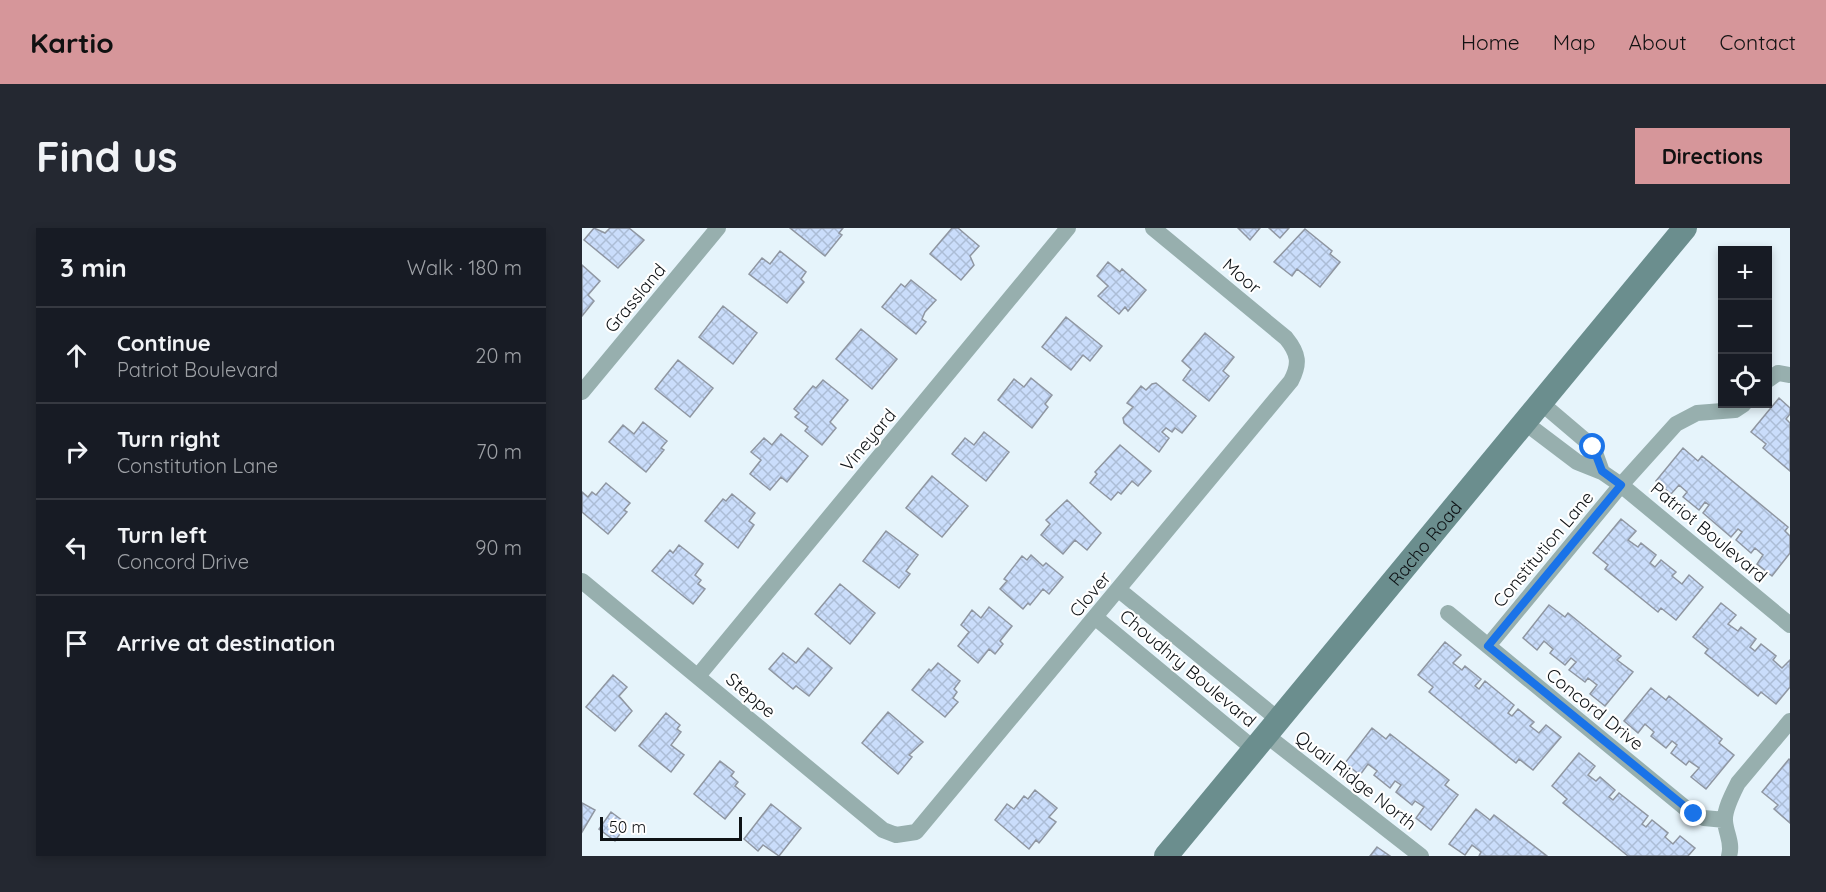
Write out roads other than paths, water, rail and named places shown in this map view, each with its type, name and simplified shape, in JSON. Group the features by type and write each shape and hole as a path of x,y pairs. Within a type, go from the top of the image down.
{"street":[{"name":"Grassland","path":"582,392 718,228"},
{"name":"Vineyard","path":"698,676 1068,228"},
{"name":"Moor","path":"1153,228 1286,338 1298,361"},
{"name":"Racho Road","path":"1173,853 1266,735 1685,228"},
{"name":"Clover","path":"897,835 916,832 925,824 1291,381 1298,361"},
{"path":"1772,376 1778,372 1790,375"},
{"name":"Patriot Boulevard","path":"1540,402 1593,447 1602,471"},
{"name":"Constitution Lane","path":"1488,646 1621,485 1676,424 1697,413 1737,408"},
{"name":"Patriot Boulevard","path":"1524,422 1577,462 1602,471 1621,485 1790,625"},
{"name":"Steppe","path":"582,581 883,830 897,835"},
{"name":"Choudhry Boulevard","path":"1119,590 1266,735"},
{"name":"Concord Drive","path":"1448,613 1689,811 1704,818 1725,820"},
{"name":"Choudhry Boulevard","path":"1096,618 1266,735"},
{"path":"1729,856 1730,840 1725,820 1738,783 1789,724"},
{"name":"Quail Ridge North","path":"1266,735 1421,856"}]}
